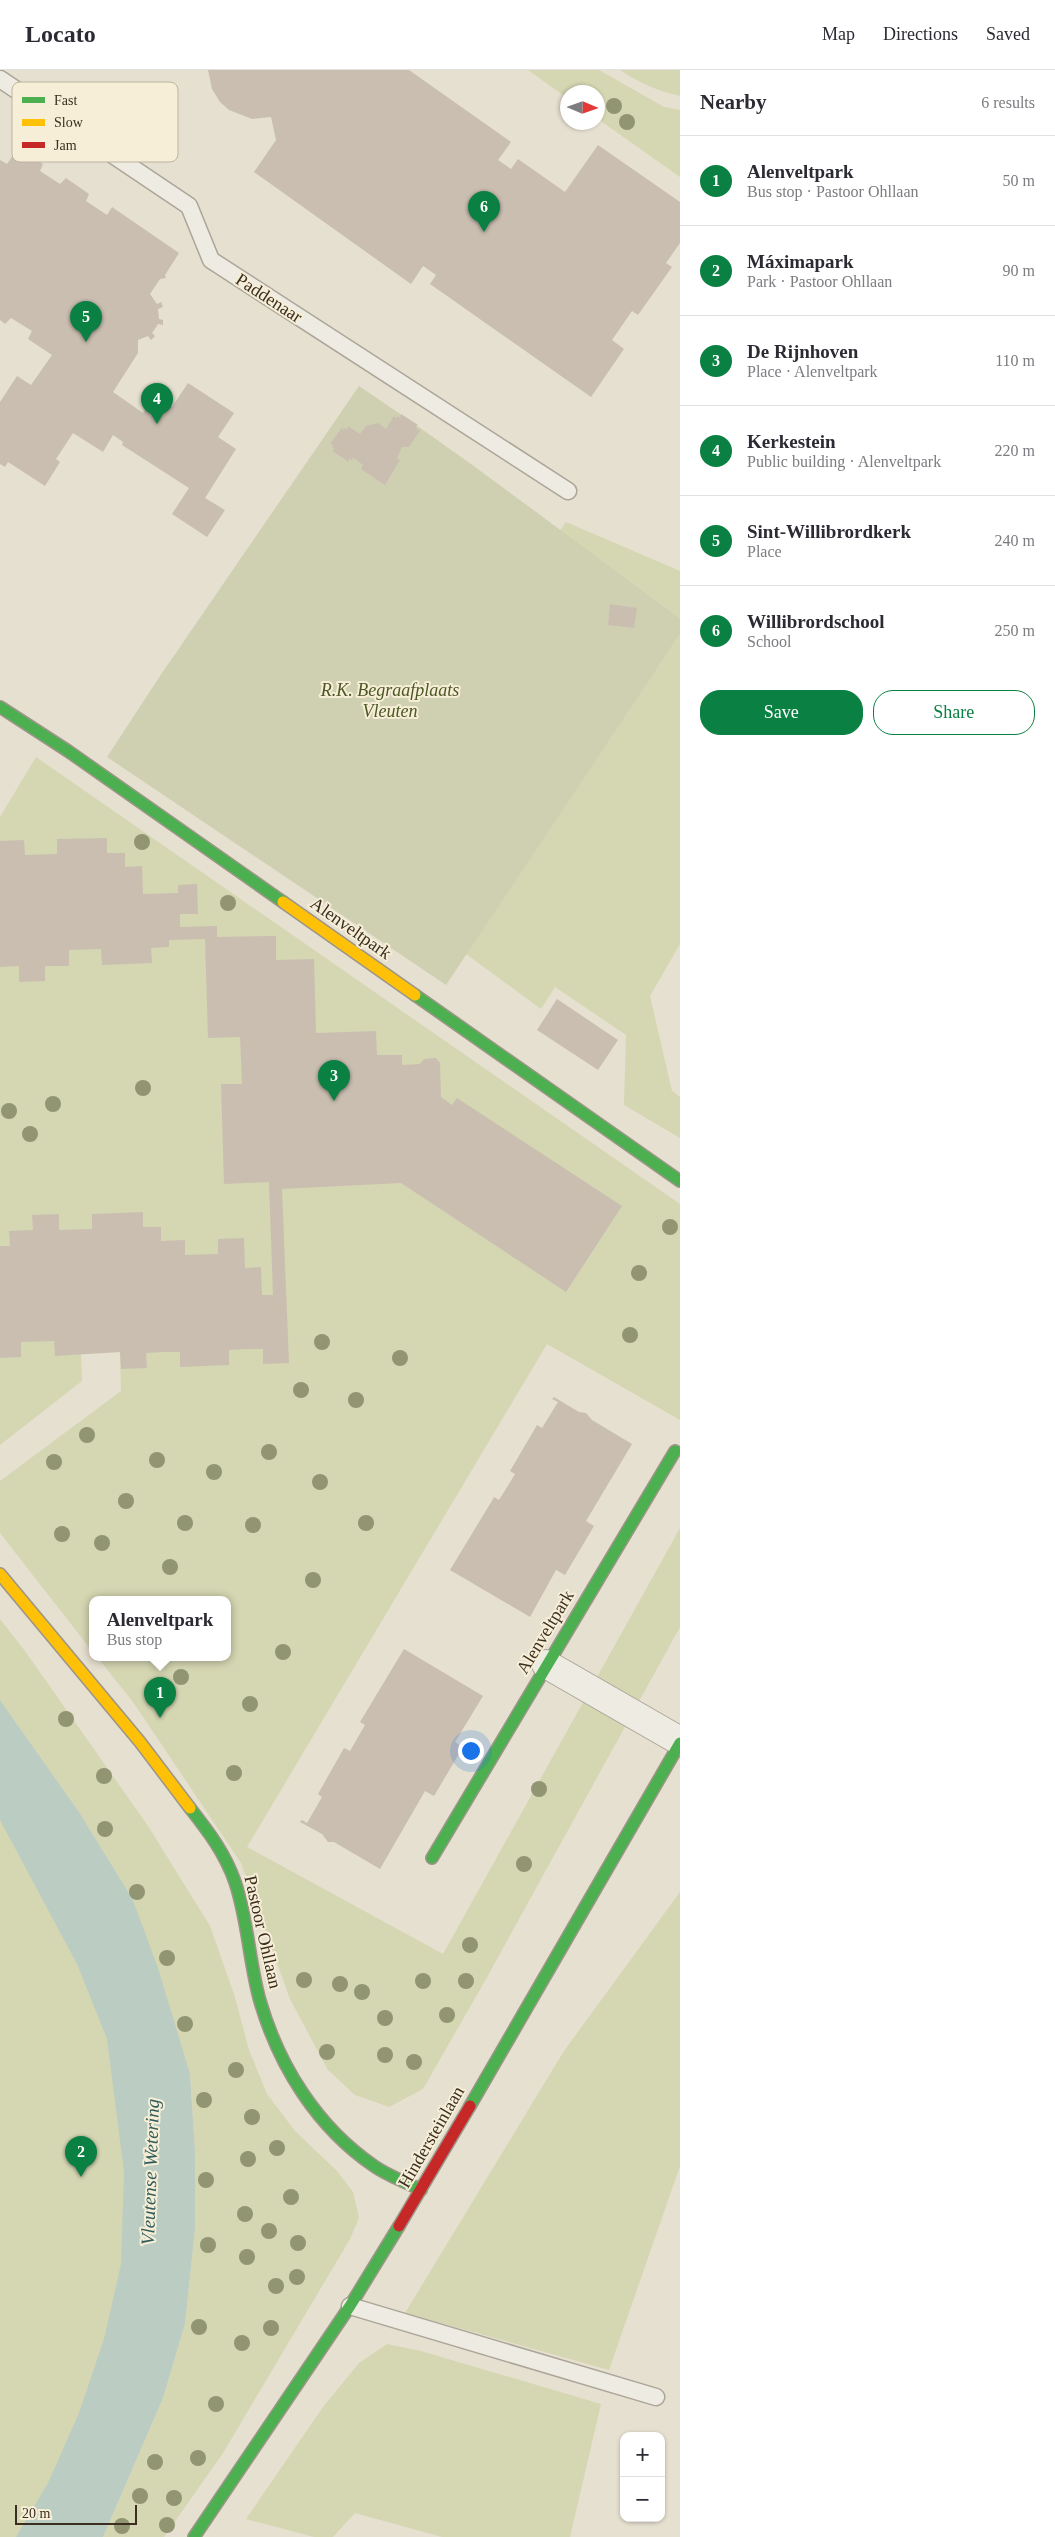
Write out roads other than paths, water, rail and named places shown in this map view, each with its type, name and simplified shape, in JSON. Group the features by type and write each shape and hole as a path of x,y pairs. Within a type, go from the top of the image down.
{"street":[{"name":"Alenveltpark","path":"0,707 68,751 680,1181"},
{"name":"Alenveltpark","path":"432,1858 546,1664 675,1451"},
{"name":"Pastoor Ohllaan","path":"0,1574 140,1742 218,1844 235,1882 260,2000 274,2042 287,2069 307,2102 349,2147 375,2167 421,2190"},
{"path":"546,1664 680,1742"},
{"name":"Hindersteinlaan","path":"194,2537 350,2306 421,2190 680,1742"}],"lane":[{"name":"Paddenaar","path":"0,79 12,87"},
{"name":"Paddenaar","path":"123,162 188,206 211,260 568,490"},
{"path":"350,2306 656,2397"}],"water":[{"name":"Vleutense Wetering","path":"0,1700 79,1812 132,1898 158,1968 190,2074 195,2151 195,2229 185,2324 163,2398 103,2537 16,2537 48,2483 79,2413 104,2339 121,2264 124,2172 107,2039 77,1964 0,1820"}],"place":[{"name":"Willibrordschool","path":"484,232"},
{"name":"Sint-Willibrordkerk","path":"86,342"},
{"name":"Kerkestein","path":"157,424"},
{"name":"De Rijnhoven","path":"334,1101"},
{"name":"Alenveltpark","path":"160,1718"},
{"name":"Máximapark","path":"81,2177"}],"park label":[{"name":"R.K. Begraafplaats Vleuten","path":"390,700"}]}
